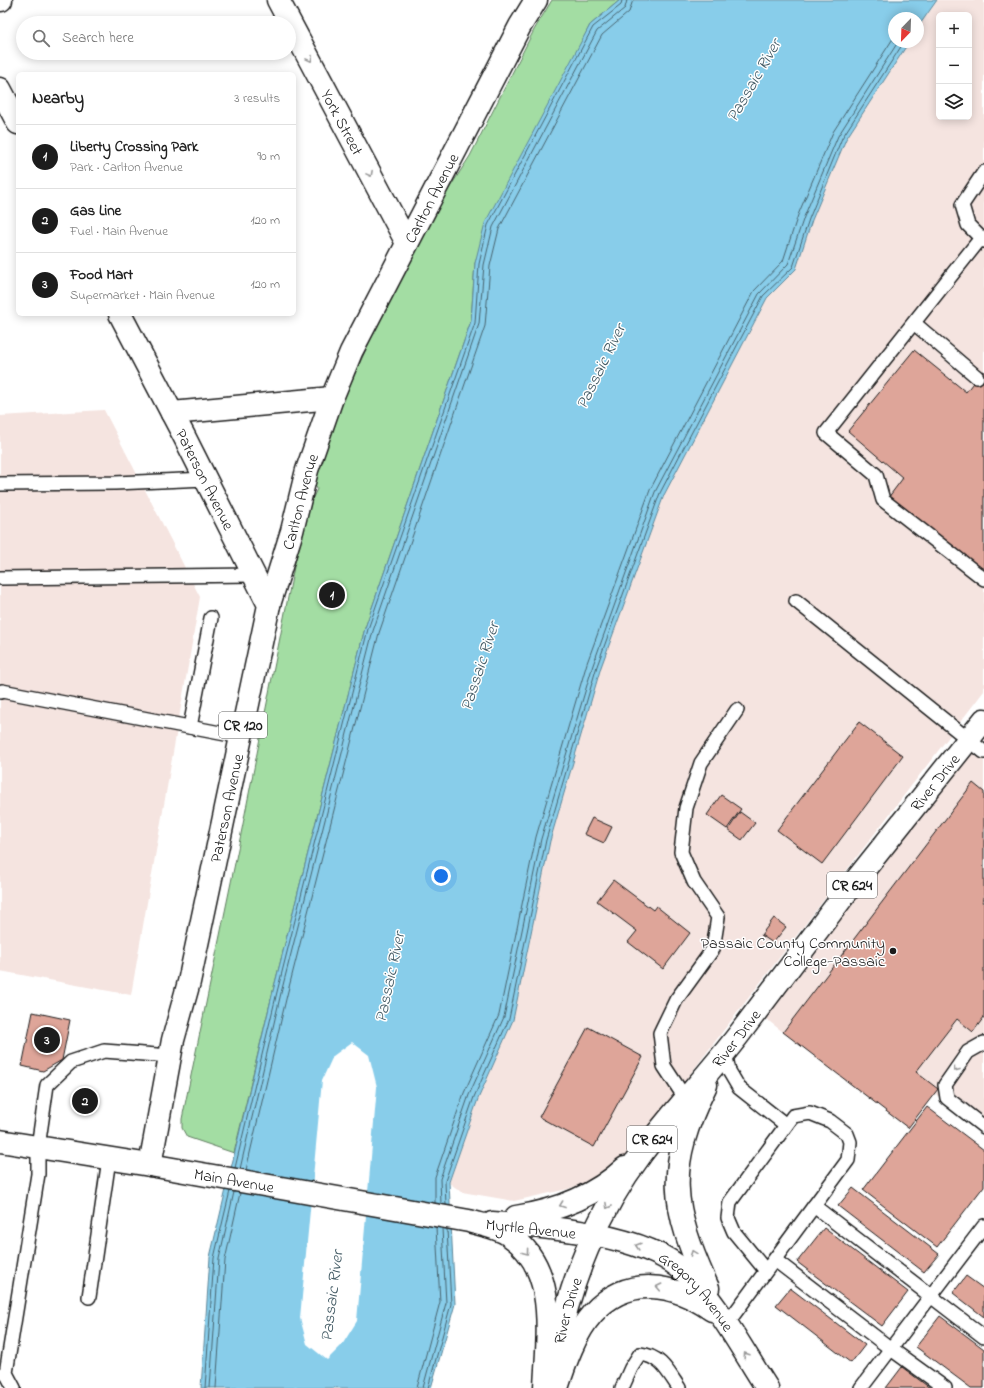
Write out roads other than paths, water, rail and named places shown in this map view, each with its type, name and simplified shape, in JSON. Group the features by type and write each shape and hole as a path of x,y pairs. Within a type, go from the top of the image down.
{"main road":[{"name":"York Street","path":"278,0 286,16"},
{"name":"Carlton Avenue","path":"269,605 292,531 307,470 332,398 351,352 520,26 536,0"},
{"name":"York Street","path":"296,34 407,243"},
{"path":"0,89 16,119"},
{"name":"Paterson Avenue","path":"121,316 206,478 269,605 189,982 170,1056 150,1165"},
{"path":"172,413 332,398"},
{"name":"River Drive","path":"550,1388 564,1317 593,1236 622,1182 640,1154 689,1104 708,1082 725,1053 848,890 976,746 984,720"},
{"path":"689,1104 678,1160 676,1184 679,1206 685,1231 696,1262 723,1320"},
{"name":"Main Avenue","path":"0,1141 150,1165 469,1221"},
{"path":"469,1221 502,1220 531,1215 560,1206 590,1194 616,1176 640,1154"},
{"path":"469,1221 490,1226 509,1235 526,1249 538,1268 545,1288 547,1306 546,1388"},
{"name":"Myrtle Avenue","path":"469,1221 543,1226 593,1236"},
{"name":"Gregory Avenue","path":"593,1236 640,1246 664,1256 685,1272 703,1291 768,1388"},
{"path":"557,1388 578,1335 592,1313 611,1298 631,1288 653,1286 677,1291 699,1301 723,1320"}],"lane":[{"path":"984,172 962,206 968,225 982,240 826,433 876,475 883,500 984,579"},
{"path":"914,323 977,377"},
{"path":"0,484 116,483 206,478"},
{"path":"0,578 254,575"},
{"path":"796,601 976,746"},
{"path":"190,727 211,618"},
{"path":"0,692 2,691 241,737"},
{"path":"689,1104 664,1066 660,1033 676,1000 713,949 718,917 694,882 681,852 686,808 701,763 737,710"},
{"path":"982,1121 947,1098 945,1084 968,1052 984,1043"},
{"path":"14,1388 6,1373 38,1174 38,1147 47,1085 70,1062 104,1051 170,1056"},
{"path":"725,1053 729,1071 739,1088 786,1125"},
{"path":"723,1320 766,1270 774,1260 848,1160 850,1142 847,1134 830,1121 810,1113 793,1116 730,1202 728,1218 734,1232 766,1270"},
{"path":"89,1297 109,1159"},
{"path":"814,1206 984,1337"},
{"path":"861,1388 984,1226"},
{"path":"774,1260 945,1388"},
{"path":"622,1388 631,1368 640,1354 651,1355 664,1366 679,1388"}],"water":[{"name":"Passaic River","path":"620,0 937,0 924,18 924,12 888,12 888,48 905,48 846,139 812,220 796,269 767,298 664,495 601,667 550,841 513,1020 478,1099 449,1182 455,1304 431,1388 201,1388 210,1257 273,991 365,628 471,321 475,263 485,223 590,25"}],"place":[{"name":"Liberty Crossing Park","path":"332,595"},
{"name":"Passaic County Community College-Passaic","path":"893,951"},
{"name":"Food Mart","path":"47,1040"},
{"name":"Gas Line","path":"85,1101"}]}
